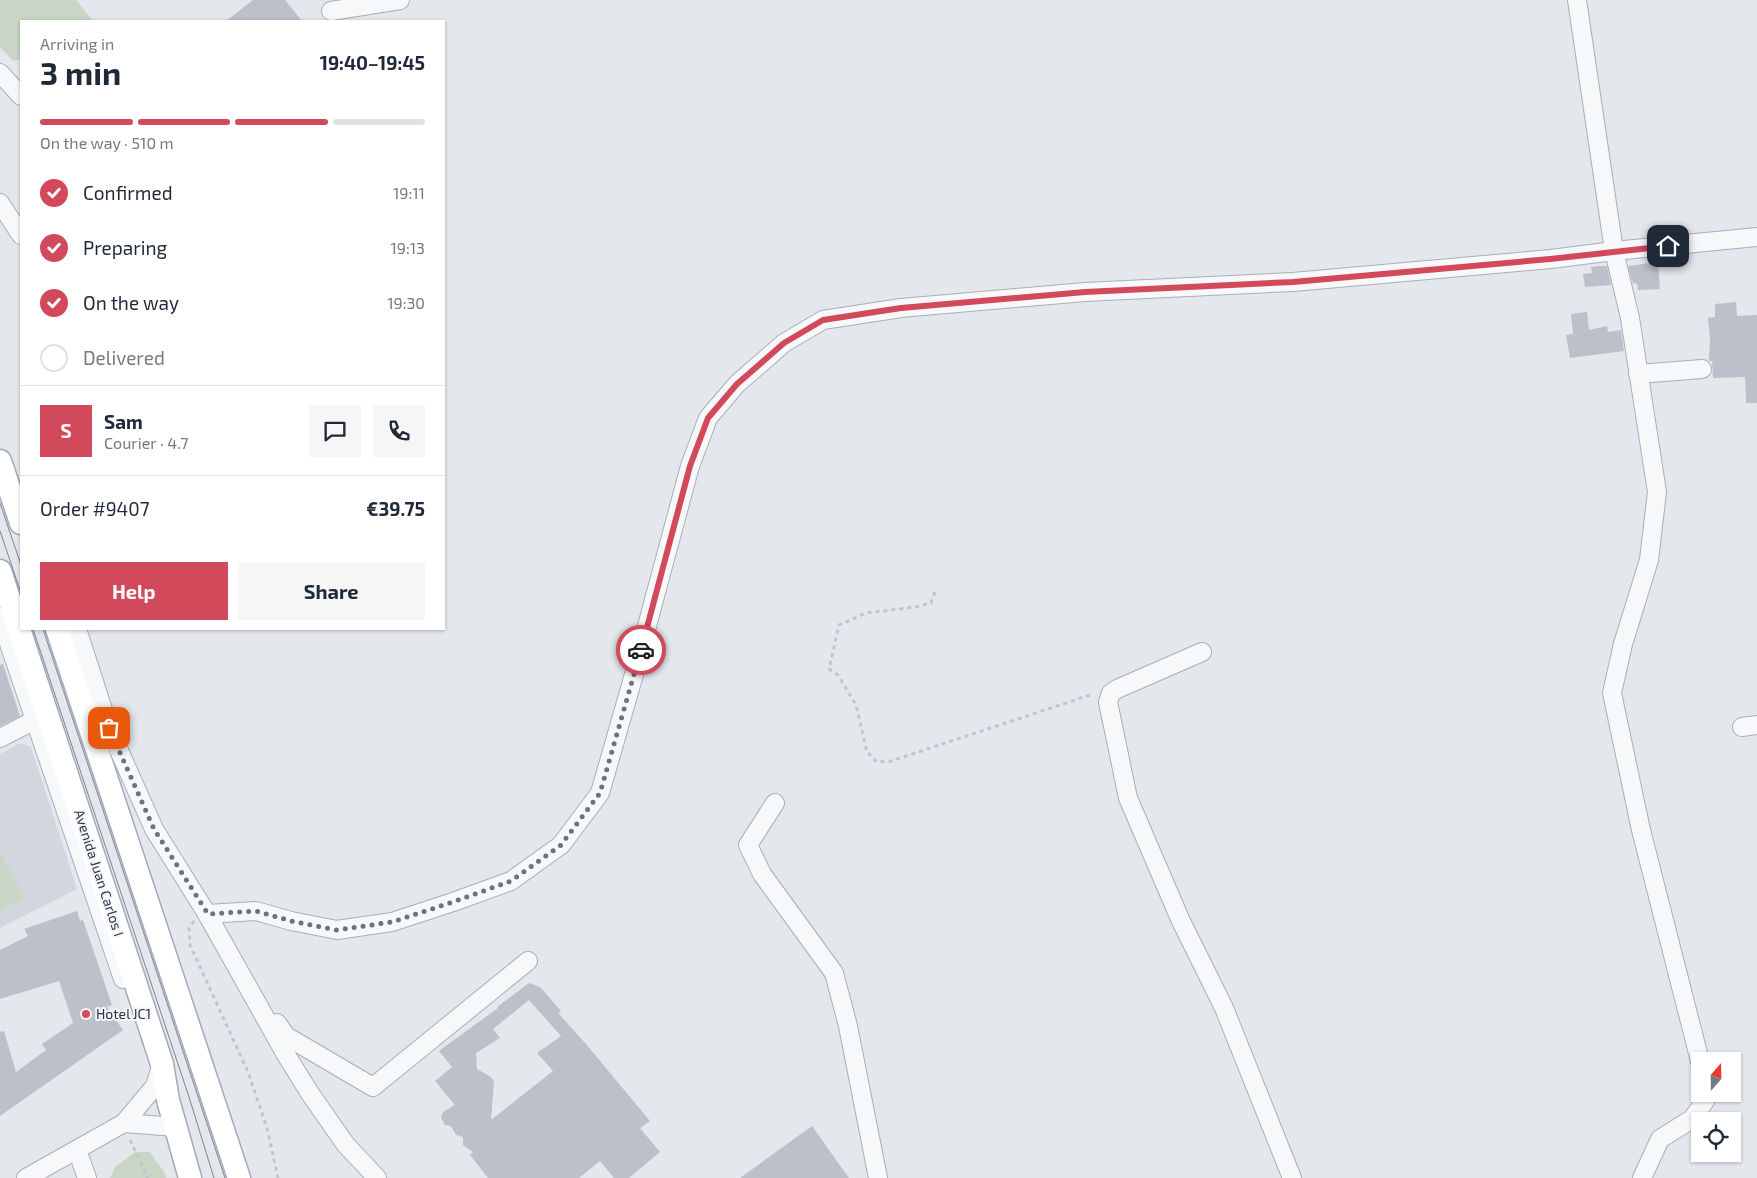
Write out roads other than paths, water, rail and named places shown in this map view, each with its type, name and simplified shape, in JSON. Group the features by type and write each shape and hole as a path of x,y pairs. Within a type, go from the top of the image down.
{"main road":[{"path":"0,461 20,520"},
{"name":"Avenida Juan Carlos I","path":"0,571 162,1064 162,1093 176,1128 190,1178"},
{"path":"57,630 239,1178"}],"street":[{"path":"328,11 400,0"},
{"path":"1577,0 1614,251 1630,318 1657,492 1649,560 1623,644 1612,693 1641,830 1698,1052"},
{"path":"0,73 20,95"},
{"path":"0,202 20,232"},
{"path":"208,914 256,911 291,921 337,930 392,922 511,881 561,845 600,793 690,466 708,418 737,384 784,343 823,320 911,307 1085,292 1293,282 1757,238"},
{"path":"1638,374 1702,370"},
{"path":"0,617 162,1093 124,1123 26,1178"},
{"path":"77,630 109,728 154,829 208,914 285,1053 326,1118 346,1145 377,1178"},
{"path":"1202,652 1116,689 1111,693 1108,702 1128,798 1180,919 1224,1008 1292,1178"},
{"path":"0,738 35,720"},
{"path":"775,803 748,845 762,874 834,973 848,1026 878,1178"},
{"path":"262,1010 273,1017 286,1036 373,1087 528,961"},
{"path":"1642,1178 1660,1139 1692,1119 1704,1102"},
{"path":"124,1123 176,1128"},
{"path":"76,1151 87,1178"}],"tram line":[{"path":"0,503 20,562"},
{"path":"0,531 20,590"},
{"path":"33,630 189,1097 214,1178"},
{"path":"43,630 225,1178"}],"place":[{"name":"Hotel JC1","path":"86,1014"}]}
